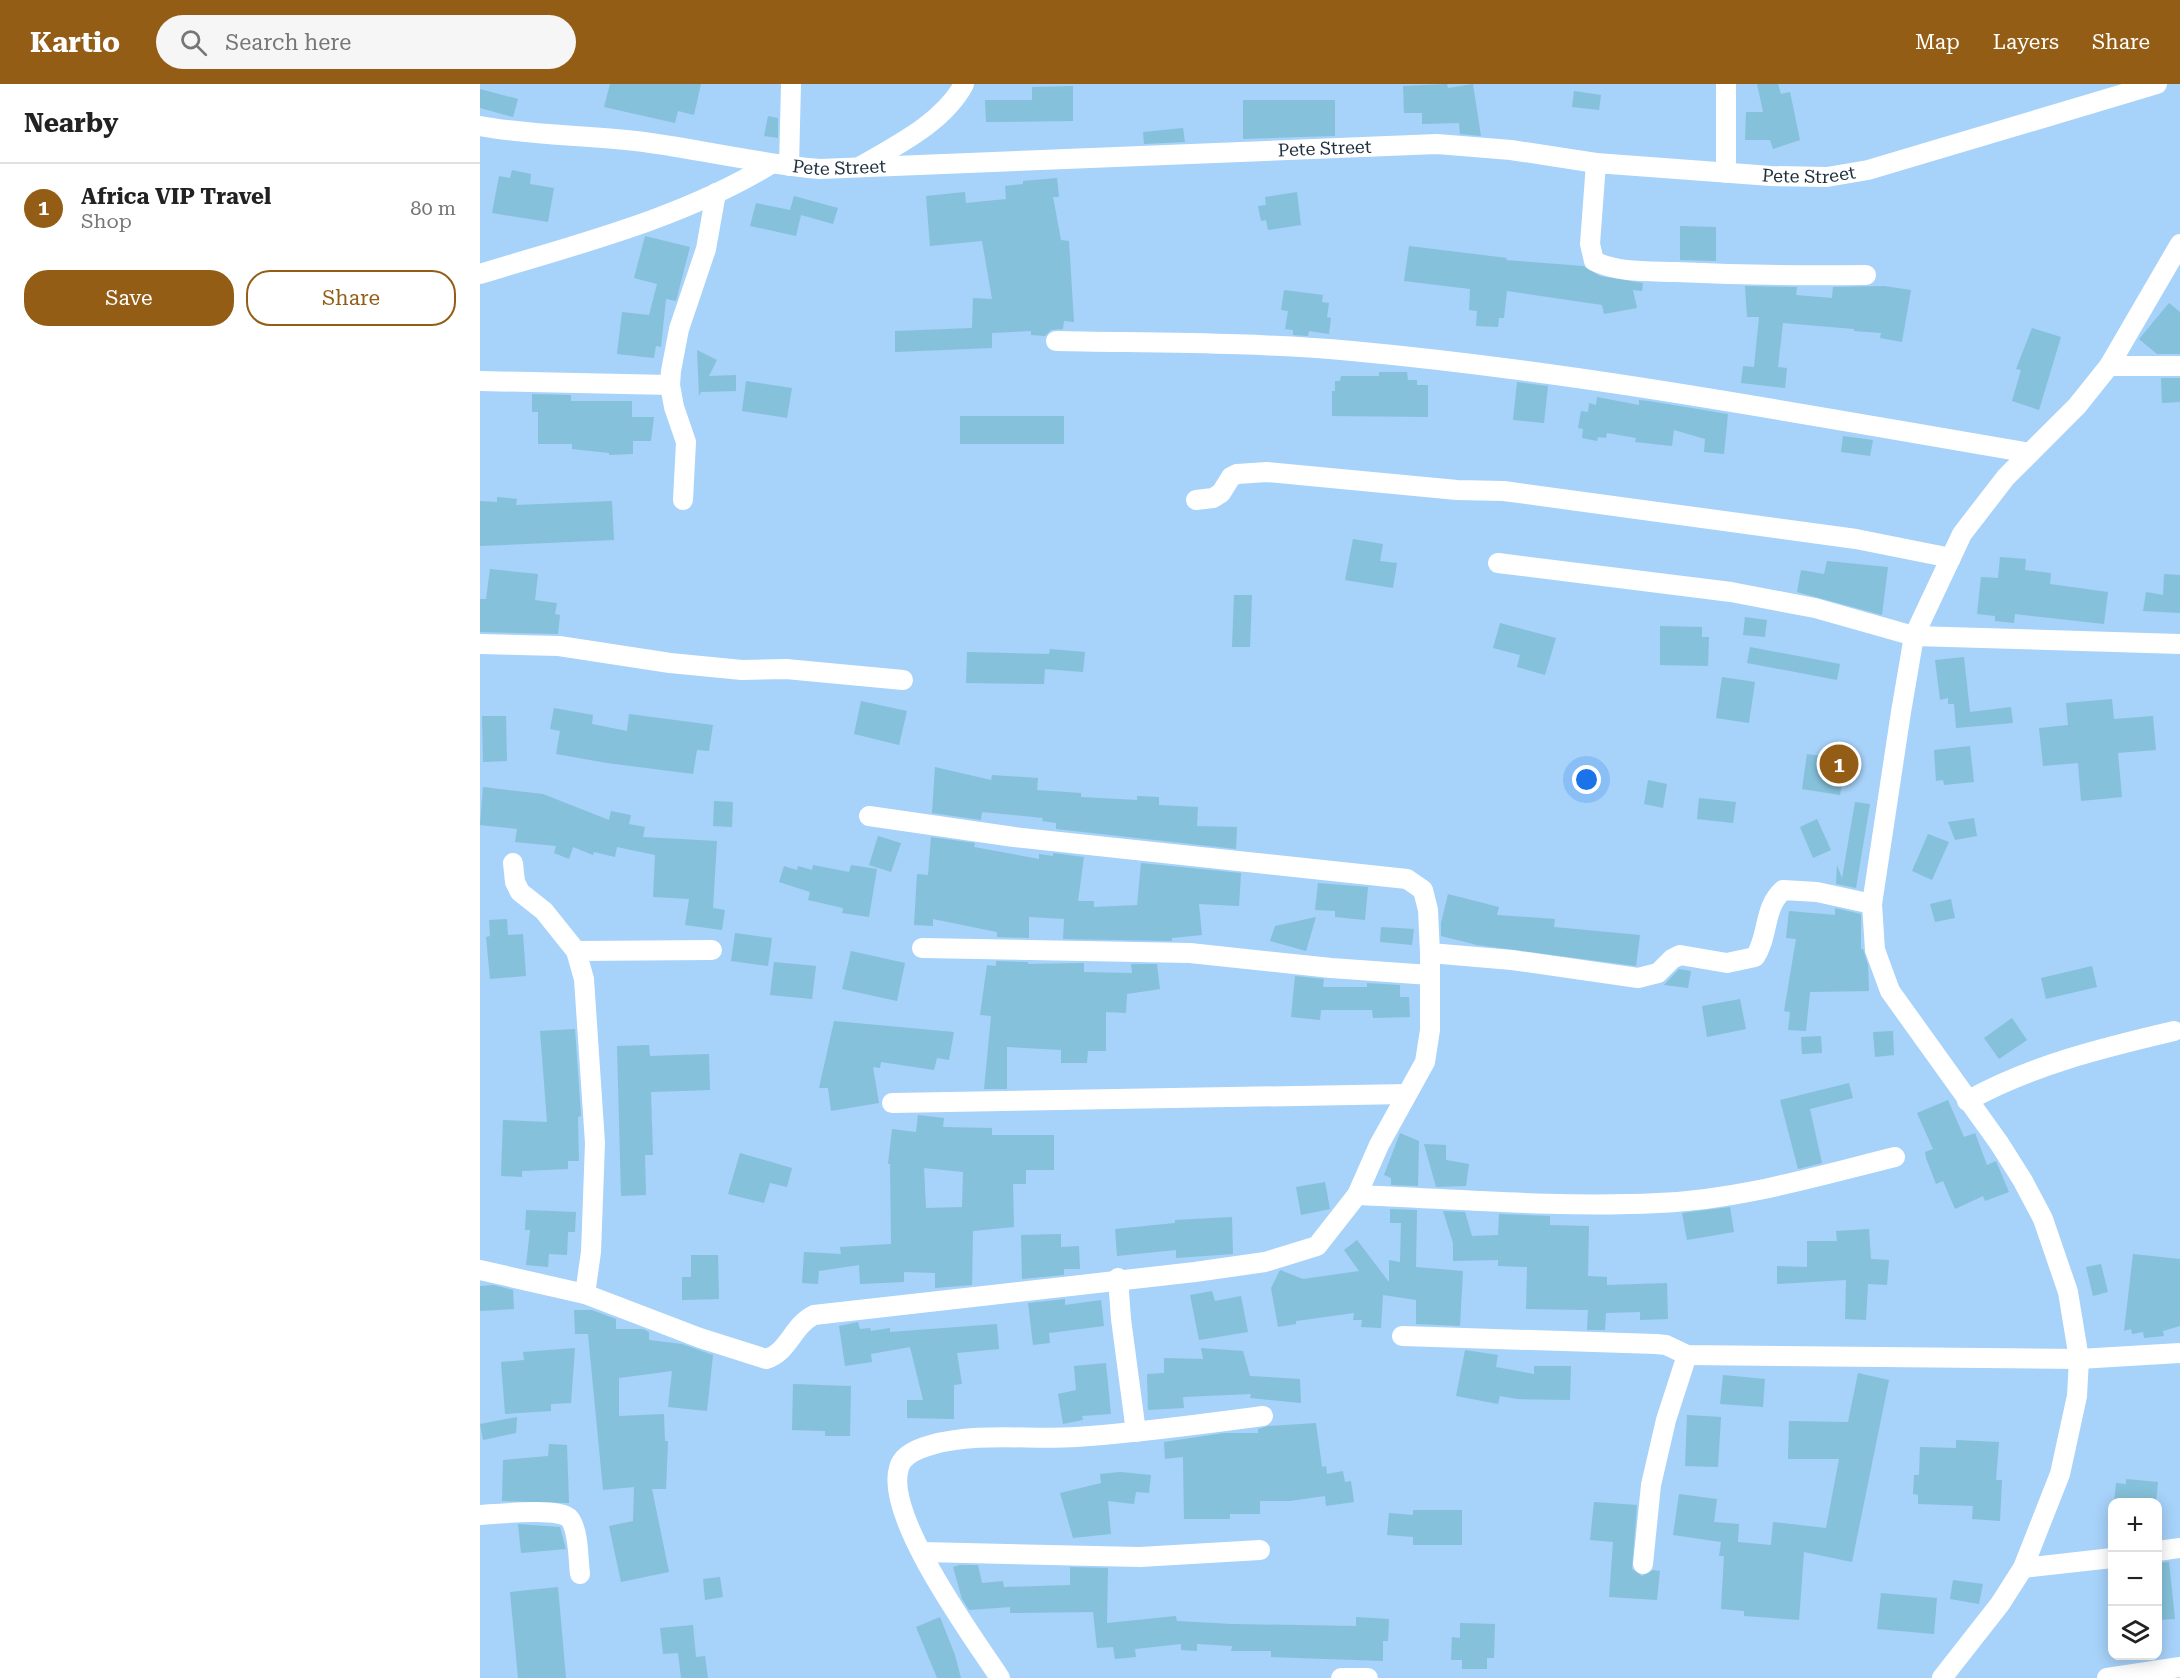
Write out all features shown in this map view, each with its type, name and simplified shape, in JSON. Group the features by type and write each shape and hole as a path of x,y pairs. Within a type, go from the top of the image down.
{"street":[{"path":"480,274 618,232 739,184 780,165 791,84"},
{"path":"859,167 923,126 957,98 964,84"},
{"path":"1726,84 1726,173"},
{"name":"Pete Street","path":"480,126 507,131 641,142 780,165 859,167 1437,144 1511,150 1596,163 1726,173 1827,177 1868,170 2157,84"},
{"path":"1596,163 1590,244 1594,261 1602,265 1645,270 1747,275 1866,275"},
{"path":"683,500 686,442 670,385 679,329 701,268 716,193"},
{"path":"1942,1678 2000,1604 2023,1568 2060,1474 2077,1396 2079,1359 2068,1292 2043,1219 1999,1143 1966,1101 1890,991 1875,950 1872,904 1914,636 1962,534 2006,477 2077,406 2109,366 2180,244"},
{"path":"1056,341 1314,348 1433,359 1550,373 2030,453"},
{"path":"2109,366 2180,366"},
{"path":"480,381 670,385"},
{"path":"1196,500 1213,498 1221,493 1231,477 1237,474 1266,472 1457,490 1504,491 1856,540 1951,558"},
{"path":"1498,563 1731,592 1815,608 1914,636 2180,644"},
{"path":"480,644 559,646 670,663 742,670 786,669 903,680"},
{"path":"480,1270 585,1294 700,1338 766,1359 780,1351 805,1319 814,1315 962,1300 1118,1278 1265,1262 1317,1246 1357,1195 1379,1144 1425,1062 1430,1030 1430,953 1428,910 1423,890 1407,879 1014,837 869,816"},
{"path":"513,863 515,882 520,892 544,911 576,951 585,979 595,1143 591,1252 585,1294"},
{"path":"1430,953 1543,963 1638,978 1658,973 1672,958 1680,955 1727,963 1755,957 1762,947 1769,910 1776,896 1783,890 1817,892 1872,904"},
{"path":"922,948 1190,954 1430,975"},
{"path":"576,951 712,950"},
{"path":"1966,1101 2000,1083 2043,1065 2174,1031"},
{"path":"892,1103 1407,1094"},
{"path":"1357,1195 1658,1203 1768,1187 1895,1157"},
{"path":"1118,1278 1120,1319 1136,1432"},
{"path":"1402,1336 1656,1344 1666,1345 1687,1355 2079,1359 2180,1353"},
{"path":"1643,1564 1651,1485 1666,1420 1687,1355"},
{"path":"999,1678 933,1575 906,1517 897,1487 899,1466 911,1453 931,1445 965,1439 1075,1437 1136,1432 1263,1416"},
{"path":"480,1515 555,1513 569,1517 573,1525 580,1574"},
{"path":"2162,1550 2180,1548"},
{"path":"922,1552 1140,1557 1260,1550"},
{"path":"2023,1568 2108,1558"},
{"path":"2107,1678 2180,1667"},
{"path":"1341,1678 1368,1678"}],"building":[{"path":"610,84 701,84 694,115 678,111 675,123 604,107"},
{"path":"1447,84 1448,88 1473,84 1481,136 1460,134 1459,123 1422,124 1422,113 1404,113 1403,86"},
{"path":"1757,84 1778,84 1781,94 1790,92 1800,140 1773,149 1770,140 1745,140 1746,112 1763,112"},
{"path":"1073,86 1073,121 986,122 985,100 1032,100 1032,87"},
{"path":"480,89 518,99 513,117 480,108"},
{"path":"1574,91 1601,95 1599,110 1572,107"},
{"path":"1243,100 1335,100 1335,136 1243,139"},
{"path":"768,116 778,118 778,138 764,136"},
{"path":"1183,128 1185,142 1144,144 1143,132"},
{"path":"512,170 531,174 530,184 554,188 548,222 492,213 499,176 510,178"},
{"path":"1057,178 1059,197 1053,197 1061,240 1069,241 1074,322 1064,321 1063,329 1051,330 1045,336 1031,335 1031,331 992,333 992,348 895,352 895,331 972,328 973,298 992,299 982,241 930,246 926,196 965,192 966,203 1006,199 1005,186 1023,184 1023,181"},
{"path":"1297,192 1301,225 1268,230 1266,220 1261,221 1258,206 1266,205 1265,197"},
{"path":"794,196 838,208 833,224 801,215 796,236 750,226 756,203 790,210"},
{"path":"1680,226 1716,227 1716,261 1680,260"},
{"path":"645,236 690,247 676,301 666,299 661,347 656,346 654,358 617,354 622,312 649,315 657,284 634,278"},
{"path":"1409,246 1507,258 1506,260 1583,266 1600,276 1643,283 1642,291 1633,290 1637,308 1604,314 1602,305 1507,291 1504,318 1499,318 1498,327 1476,326 1477,311 1469,310 1470,289 1404,281"},
{"path":"1745,286 1797,287 1796,295 1832,298 1833,287 1884,286 1911,290 1902,342 1880,338 1881,333 1783,323 1778,367 1787,368 1785,388 1741,383 1743,366 1754,367 1759,317 1747,317"},
{"path":"1284,290 1323,295 1322,302 1329,303 1327,317 1331,318 1329,334 1309,331 1308,336 1293,335 1293,330 1285,329 1288,311 1281,310"},
{"path":"2169,303 2180,312 2180,354 2157,354 2139,339"},
{"path":"2032,328 2061,337 2039,410 2012,401 2021,370 2016,369"},
{"path":"697,350 717,360 709,376 736,375 736,391 701,392 699,396"},
{"path":"1379,372 1407,372 1408,380 1417,380 1417,385 1428,385 1428,417 1332,416 1332,391 1335,391 1335,381 1340,381 1341,376 1379,376"},
{"path":"2161,378 2180,378 2180,402 2162,403"},
{"path":"746,381 792,388 787,418 742,411"},
{"path":"1517,382 1548,386 1544,423 1513,420"},
{"path":"532,394 571,395 571,401 632,401 632,417 654,417 651,441 633,441 633,454 609,455 609,453 572,449 572,444 538,444 538,412 532,412"},
{"path":"1597,397 1639,405 1639,400 1649,401 1728,414 1724,454 1704,452 1705,439 1674,430 1672,446 1635,442 1636,438 1607,433 1606,438 1598,437 1597,441 1582,438 1583,429 1578,428 1581,411 1588,412 1589,403 1596,405"},
{"path":"960,416 1064,416 1064,444 960,444"},
{"path":"1843,436 1873,440 1870,456 1841,452"},
{"path":"497,497 517,499 516,505 612,501 614,540 480,546 480,501 497,502"},
{"path":"1353,539 1383,544 1380,561 1397,563 1393,588 1345,580"},
{"path":"2000,557 2026,559 2025,570 2051,573 2050,584 2108,592 2104,624 2015,614 2014,623 1995,621 1995,616 1977,614 1981,577 1998,578"},
{"path":"1827,561 1888,567 1882,615 1797,592 1801,570 1824,574"},
{"path":"490,569 538,574 535,600 557,603 555,614 560,615 558,634 480,632 480,599 486,599"},
{"path":"2164,574 2180,575 2180,613 2143,611 2146,592 2163,595"},
{"path":"1234,595 1252,595 1250,647 1232,647"},
{"path":"1745,617 1767,620 1765,637 1743,635"},
{"path":"1500,623 1556,638 1545,675 1517,667 1520,655 1493,648"},
{"path":"1660,626 1702,627 1702,637 1709,637 1708,666 1660,665"},
{"path":"1750,647 1840,664 1837,680 1747,663"},
{"path":"1050,649 1085,652 1083,672 1045,669 1044,684 966,683 967,652 1049,654"},
{"path":"1964,657 1970,712 2011,707 2013,723 1956,728 1954,704 1948,704 1948,698 1940,700 1935,660"},
{"path":"1722,677 1755,682 1749,723 1716,718"},
{"path":"2112,699 2114,719 2153,716 2156,750 2118,753 2122,797 2081,801 2078,763 2043,766 2039,728 2068,725 2066,703"},
{"path":"861,701 907,711 899,745 854,734"},
{"path":"554,708 593,715 592,724 627,731 629,714 713,725 709,751 697,750 693,774 556,754 560,731 550,729"},
{"path":"482,716 506,716 507,761 483,762"},
{"path":"1970,746 1974,782 1944,785 1943,780 1936,781 1934,750"},
{"path":"1807,754 1846,759 1840,795 1802,789"},
{"path":"935,767 991,780 992,775 1038,778 1037,790 1081,793 1081,797 1137,800 1137,796 1159,797 1159,805 1198,807 1197,826 1237,827 1236,849 1056,829 1056,823 1042,821 1043,818 982,812 981,820 932,813"},
{"path":"1648,780 1667,784 1663,808 1644,804"},
{"path":"483,787 543,794 609,820 611,811 631,815 629,824 645,827 643,837 717,841 713,908 725,910 722,930 685,925 689,899 653,897 655,855 617,847 615,857 594,852 593,855 573,847 569,859 554,853 556,846 515,842 517,829 480,825"},
{"path":"1699,798 1736,802 1733,823 1697,819"},
{"path":"714,801 733,802 732,827 713,826"},
{"path":"1855,802 1870,804 1856,888 1836,884 1837,865 1842,878"},
{"path":"1974,818 1977,836 1955,840 1948,822"},
{"path":"1817,819 1831,850 1813,858 1800,827"},
{"path":"1928,834 1949,842 1932,880 1912,871"},
{"path":"878,836 901,843 891,872 869,865"},
{"path":"931,837 975,843 974,847 1039,859 1039,854 1053,856 1053,853 1084,857 1078,901 1094,901 1094,907 1137,905 1141,863 1241,873 1239,906 1199,904 1202,935 1172,938 1172,941 1063,939 1064,919 1029,917 1029,938 997,937 997,932 933,919 933,926 914,925 917,874 928,875"},
{"path":"813,865 849,872 851,865 877,869 869,917 842,913 843,908 808,900 810,892 779,882 784,866 797,870 798,866 812,870"},
{"path":"1318,883 1368,887 1365,920 1335,917 1335,911 1315,910"},
{"path":"1448,894 1499,907 1497,915 1555,919 1554,927 1640,935 1636,966 1477,945 1441,936 1441,923"},
{"path":"1951,899 1955,918 1935,922 1930,904"},
{"path":"1835,908 1861,914 1861,949 1863,949 1868,965 1869,991 1810,992 1806,1031 1788,1030 1790,1012 1784,1011 1796,939 1786,938 1789,911 1835,915"},
{"path":"1316,917 1306,951 1270,941 1275,926"},
{"path":"507,919 508,935 523,934 526,976 490,979 486,937 490,936 489,920"},
{"path":"1381,927 1414,929 1412,945 1380,942"},
{"path":"735,933 772,938 768,966 731,961"},
{"path":"851,951 905,963 897,1001 842,989"},
{"path":"996,961 1028,962 1028,964 1084,963 1084,972 1132,973 1131,964 1157,964 1160,989 1127,994 1126,1013 1106,1012 1106,1051 1088,1051 1087,1063 1061,1063 1061,1050 1007,1047 1007,1089 984,1089 991,1016 980,1015 987,965 996,966"},
{"path":"774,962 816,966 812,999 770,995"},
{"path":"2092,966 2097,987 2046,999 2041,978"},
{"path":"1679,969 1691,971 1688,988 1664,985"},
{"path":"1295,976 1324,979 1323,987 1367,987 1367,983 1400,985 1400,997 1409,997 1410,1017 1373,1018 1372,1010 1321,1010 1320,1020 1291,1017"},
{"path":"1740,999 1746,1029 1707,1037 1702,1006"},
{"path":"2012,1018 2027,1040 1999,1059 1984,1038"},
{"path":"834,1021 954,1032 949,1060 937,1058 934,1070 881,1062 880,1068 873,1067 879,1103 831,1111 828,1088 819,1088"},
{"path":"575,1029 581,1116 578,1117 579,1161 568,1161 568,1169 522,1171 522,1177 501,1176 503,1120 547,1122 540,1031"},
{"path":"1893,1031 1894,1055 1875,1057 1873,1032"},
{"path":"1821,1036 1822,1053 1802,1054 1801,1037"},
{"path":"649,1045 650,1056 709,1054 710,1090 651,1092 653,1155 645,1155 646,1195 621,1196 617,1046"},
{"path":"1849,1083 1853,1098 1810,1109 1822,1163 1798,1169 1780,1100"},
{"path":"1948,1100 1964,1137 1975,1133 1987,1165 1996,1161 2009,1192 1985,1201 1983,1196 1955,1209 1943,1181 1936,1184 1925,1152 1933,1149 1917,1113"},
{"path":"918,1115 944,1118 943,1127 992,1128 992,1135 1054,1135 1054,1170 1026,1170 1026,1184 1013,1184 1014,1227 973,1231 972,1285 935,1288 935,1273 904,1272 904,1282 860,1284 859,1265 819,1271 818,1284 802,1283 804,1252 841,1254 840,1247 891,1244 890,1164 888,1164 892,1129 916,1132","holes":["924,1168 963,1172 962,1207 926,1208"]},
{"path":"1400,1133 1419,1141 1418,1186 1391,1185 1391,1178 1384,1175"},
{"path":"1424,1144 1446,1145 1446,1160 1469,1164 1466,1186 1436,1187"},
{"path":"740,1153 792,1168 787,1187 770,1183 764,1203 728,1194"},
{"path":"1325,1182 1330,1209 1301,1215 1296,1187"},
{"path":"1730,1207 1734,1232 1687,1240 1682,1213"},
{"path":"1390,1209 1417,1210 1416,1267 1463,1271 1460,1326 1416,1324 1416,1300 1383,1295 1381,1328 1361,1327 1362,1320 1353,1320 1354,1313 1296,1321 1296,1324 1278,1327 1271,1288 1280,1270 1303,1279 1359,1271 1344,1250 1357,1240 1389,1282 1389,1260 1400,1262 1401,1223 1390,1223"},
{"path":"526,1210 576,1212 575,1232 568,1232 567,1255 549,1254 548,1267 526,1265 530,1230 525,1230"},
{"path":"1443,1211 1465,1212 1472,1236 1498,1235 1499,1214 1550,1216 1550,1225 1589,1226 1588,1276 1607,1277 1607,1285 1667,1283 1668,1319 1640,1320 1640,1312 1606,1313 1605,1330 1587,1330 1588,1310 1526,1309 1527,1267 1498,1266 1498,1260 1453,1261 1453,1243"},
{"path":"1232,1217 1233,1254 1176,1258 1176,1250 1117,1256 1115,1229 1175,1223 1175,1220"},
{"path":"1869,1229 1871,1259 1889,1260 1887,1285 1868,1284 1866,1320 1845,1319 1846,1280 1777,1284 1777,1266 1807,1267 1807,1241 1837,1241 1836,1231"},
{"path":"1061,1234 1061,1247 1079,1246 1080,1269 1064,1269 1064,1275 1022,1279 1021,1235"},
{"path":"2133,1254 2180,1259 2180,1326 2163,1331 2164,1336 2144,1338 2143,1332 2132,1334 2131,1329 2124,1331"},
{"path":"691,1255 718,1255 719,1299 682,1300 682,1277 691,1277"},
{"path":"2101,1264 2108,1292 2093,1296 2086,1267"},
{"path":"494,1285 513,1290 514,1309 480,1311 480,1286"},
{"path":"1212,1291 1215,1301 1241,1296 1248,1332 1199,1340 1190,1295"},
{"path":"1065,1299 1065,1305 1101,1300 1104,1326 1049,1333 1050,1343 1033,1345 1028,1303"},
{"path":"574,1310 592,1310 616,1319 616,1329 643,1329 649,1332 649,1340 682,1344 713,1355 707,1411 668,1407 672,1371 619,1378 619,1416 664,1414 665,1441 668,1441 666,1489 652,1489 669,1572 621,1582 609,1526 633,1521 634,1487 603,1490 588,1334 575,1334"},
{"path":"858,1322 860,1329 870,1328 871,1331 890,1328 890,1332 997,1324 999,1349 957,1353 962,1384 954,1385 954,1419 907,1418 907,1400 923,1400 910,1347 871,1354 872,1362 845,1366 839,1326"},
{"path":"575,1348 571,1403 551,1404 551,1411 505,1414 501,1362 524,1360 523,1352"},
{"path":"1201,1348 1243,1351 1250,1376 1300,1379 1301,1403 1250,1398 1251,1394 1183,1397 1184,1408 1148,1410 1147,1374 1164,1373 1164,1358 1203,1359"},
{"path":"1465,1350 1498,1355 1496,1367 1534,1374 1534,1366 1571,1366 1570,1400 1517,1399 1500,1396 1498,1404 1456,1396"},
{"path":"1106,1363 1111,1414 1082,1416 1083,1420 1063,1424 1058,1394 1076,1390 1074,1366"},
{"path":"1858,1373 1889,1380 1852,1562 1804,1552 1799,1620 1744,1616 1744,1611 1721,1609 1724,1556 1719,1556 1721,1542 1673,1535 1679,1494 1717,1499 1714,1522 1739,1524 1738,1542 1771,1545 1773,1522 1826,1528 1839,1459 1788,1459 1789,1421 1848,1422"},
{"path":"1723,1375 1765,1379 1763,1407 1720,1404"},
{"path":"793,1384 851,1386 850,1436 825,1436 825,1431 792,1430"},
{"path":"1687,1415 1721,1417 1718,1467 1685,1466"},
{"path":"517,1417 516,1433 483,1440 480,1424"},
{"path":"1316,1423 1322,1467 1326,1466 1327,1474 1343,1471 1345,1482 1351,1481 1354,1502 1326,1506 1325,1496 1290,1501 1260,1501 1260,1514 1230,1514 1230,1519 1184,1519 1183,1457 1165,1459 1164,1442 1224,1433 1258,1433 1258,1429 1268,1426"},
{"path":"1956,1440 1999,1442 1996,1480 2002,1480 2000,1521 1972,1519 1973,1506 1918,1504 1918,1495 1913,1494 1914,1475 1919,1475 1920,1447 1956,1448"},
{"path":"549,1444 567,1445 569,1503 502,1501 503,1460 548,1456"},
{"path":"1120,1472 1151,1475 1149,1493 1136,1492 1134,1504 1108,1501 1111,1534 1073,1538 1060,1493 1101,1483 1100,1474"},
{"path":"2126,1479 2158,1482 2156,1498 2114,1498 2116,1483 2126,1484"},
{"path":"1594,1502 1637,1505 1632,1569 1642,1576 1653,1570 1660,1571 1657,1600 1609,1597 1613,1542 1590,1540"},
{"path":"1413,1510 1462,1510 1462,1545 1413,1545 1413,1537 1387,1535 1389,1513 1413,1515"},
{"path":"518,1524 560,1527 566,1549 521,1553"},
{"path":"2169,1562 2175,1619 2162,1620 2162,1563"},
{"path":"978,1565 982,1583 1003,1581 1004,1587 1070,1585 1070,1567 1108,1568 1107,1623 1176,1616 1177,1621 1356,1626 1356,1617 1389,1619 1388,1641 1383,1641 1383,1661 1271,1657 1271,1651 1231,1651 1232,1646 1197,1644 1197,1651 1181,1650 1181,1644 1135,1649 1136,1657 1115,1659 1113,1647 1097,1648 1093,1612 1010,1613 1010,1607 969,1610 962,1599 953,1567"},
{"path":"720,1577 723,1597 705,1600 703,1579"},
{"path":"1953,1580 1983,1584 1979,1604 1950,1599"},
{"path":"558,1587 566,1678 518,1678 510,1592"},
{"path":"1881,1593 1937,1598 1934,1634 1877,1629"},
{"path":"940,1617 955,1655 961,1678 937,1678 916,1627"},
{"path":"1460,1623 1495,1624 1494,1658 1487,1658 1487,1669 1462,1669 1462,1660 1451,1660 1452,1637 1460,1638"},
{"path":"693,1625 696,1657 705,1656 708,1678 681,1678 678,1653 663,1654 660,1628"}],"place":[{"name":"Africa VIP Travel","path":"1839,764"}]}
